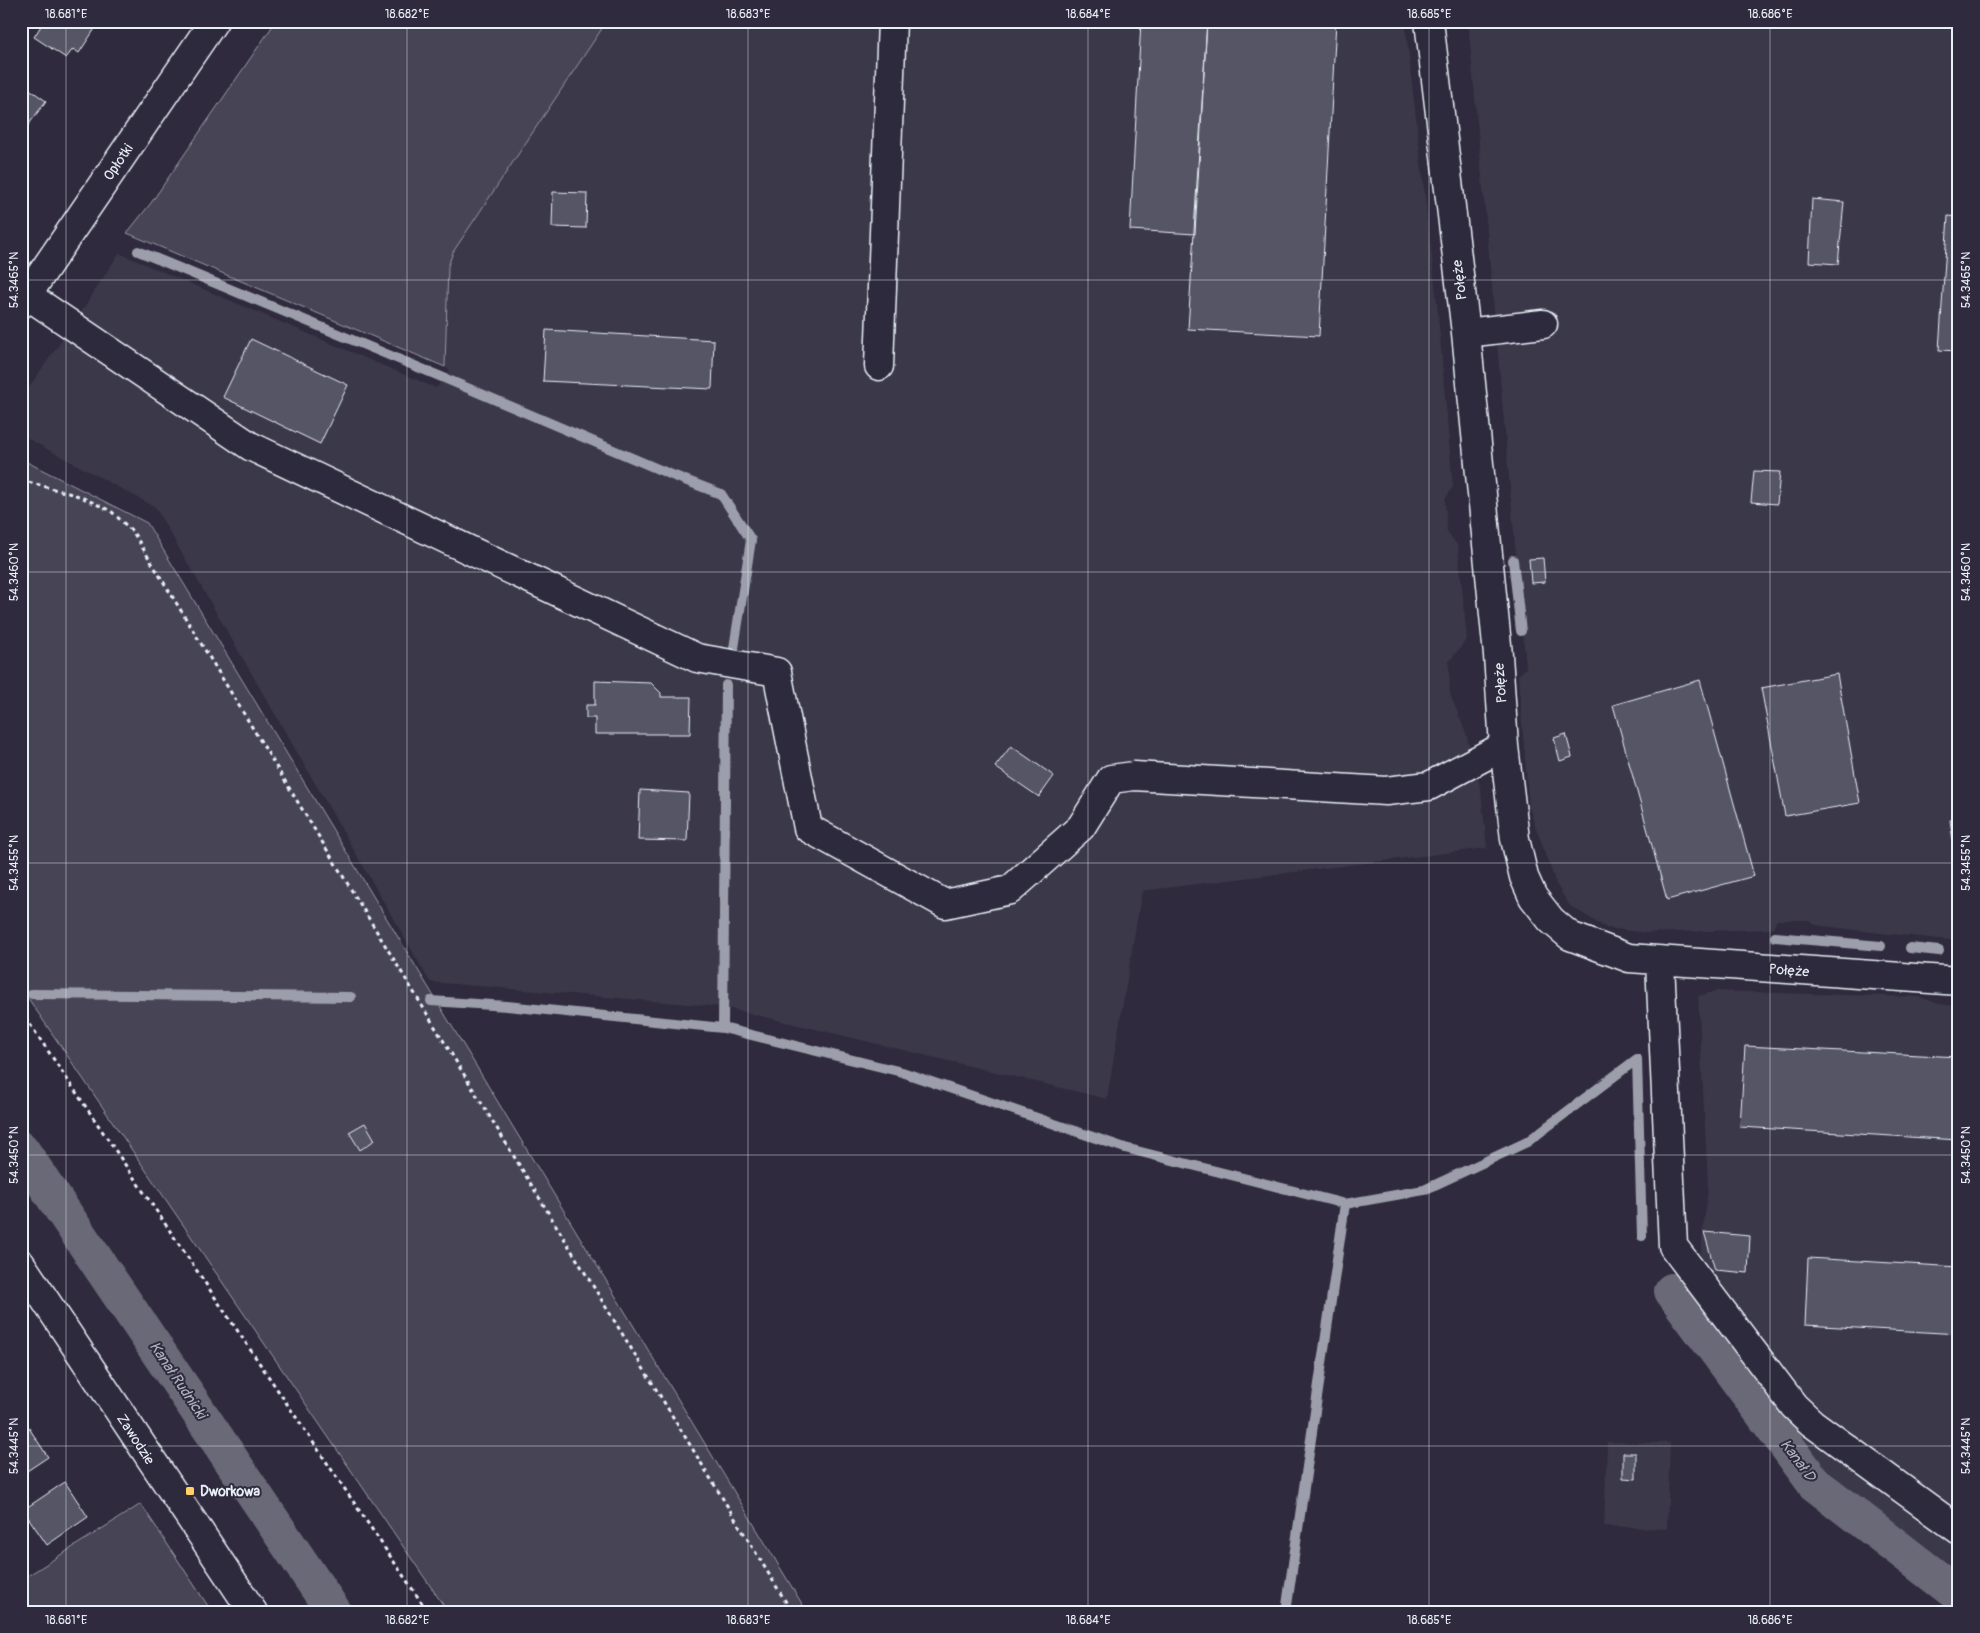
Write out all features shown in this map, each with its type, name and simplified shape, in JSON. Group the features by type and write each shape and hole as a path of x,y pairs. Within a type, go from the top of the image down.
{"street":[{"name":"Opłotki","path":"24,300 214,21"},
{"path":"879,366 892,21"},
{"name":"Połęże","path":"1429,21 1466,333 1498,655 1504,746 1515,839 1524,877 1534,897 1551,920 1570,936 1629,958 1660,962 1959,981"},
{"path":"24,300 250,446 697,658 777,672 808,828 945,904 1010,890 1082,827 1111,779 1134,776 1386,791 1429,786 1504,746"},
{"path":"1466,333 1543,324"},
{"path":"1660,962 1673,1246 1794,1406 1812,1423 1959,1530"},
{"name":"Zawodzie","path":"21,1264 253,1612"}],"path":[{"path":"21,480 79,496 111,511 133,532 792,1612"},
{"path":"21,1011 428,1612"}],"shaded area":[{"path":"276,21 607,21 453,252 448,266 445,367 127,233 151,203"},
{"path":"607,21 1405,21 1437,302 1453,487 1445,500 1447,531 1458,546 1467,639 1449,662 1450,694 1466,733 1481,790 1487,848 1142,891 1107,1099 723,1007 430,982 155,507 21,435 21,398 72,326 119,253 436,388 450,370 445,367 448,266 453,252"},
{"path":"1468,21 1959,21 1959,941 1815,925 1809,920 1777,920 1772,929 1647,933 1606,928 1570,906 1556,884 1529,808 1518,675 1526,668"},
{"path":"21,459 147,523 807,1612 448,1612 21,988"},
{"path":"1716,991 1920,997 1939,1004 1959,1006 1959,1571 1865,1503 1795,1441 1706,1329 1673,1278 1700,1257 1708,1187 1698,996"},
{"path":"1607,1442 1670,1443 1667,1529 1604,1526"},
{"path":"141,1504 212,1612 21,1612 21,1580"}],"building":[{"path":"44,21 100,21 79,53 73,49 66,58 34,37"},
{"path":"1141,21 1207,21 1195,234 1130,230"},
{"path":"1207,21 1336,21 1319,336 1188,329"},
{"path":"21,83 46,101 21,135"},
{"path":"553,192 587,193 586,228 552,227"},
{"path":"1812,199 1844,202 1838,264 1809,262"},
{"path":"1948,216 1959,217 1959,351 1939,350"},
{"path":"546,330 714,340 712,389 543,381"},
{"path":"251,339 348,385 320,444 223,397"},
{"path":"1754,471 1780,472 1777,504 1751,502"},
{"path":"1543,558 1545,582 1531,583 1529,559"},
{"path":"1837,674 1860,803 1785,816 1761,688"},
{"path":"1700,680 1754,876 1667,900 1613,705"},
{"path":"595,681 651,683 661,693 661,697 691,697 690,734 595,734 595,718 586,718 586,705 595,705"},
{"path":"1956,725 1959,725 1959,771 1956,771"},
{"path":"1566,734 1572,757 1560,761 1554,738"},
{"path":"1011,746 1054,776 1039,797 995,767"},
{"path":"640,790 689,793 687,841 638,840"},
{"path":"1959,818 1959,861 1956,861 1950,820"},
{"path":"1745,1046 1959,1057 1959,1140 1740,1127"},
{"path":"365,1123 375,1140 360,1150 349,1132"},
{"path":"1704,1232 1750,1236 1748,1273 1715,1270"},
{"path":"1808,1258 1959,1267 1959,1334 1805,1325"},
{"path":"25,1422 48,1457 21,1475 21,1425"},
{"path":"1623,1453 1636,1453 1636,1479 1623,1478"},
{"path":"65,1482 88,1517 47,1545 23,1510"}],"waterway":[{"path":"138,251 721,494 751,540 734,648"},
{"path":"1513,560 1521,631"},
{"path":"723,1028 726,685"},
{"path":"1775,937 1881,946"},
{"path":"1910,948 1939,951"},
{"path":"32,994 351,997"},
{"path":"431,1001 507,1006 723,1028 902,1072 1125,1148 1345,1204 1424,1190 1527,1142 1637,1059 1642,1236"},
{"name":"Kanał Rudnicki","path":"21,1149 334,1612"},
{"path":"1286,1612 1345,1204"},
{"name":"Kanał D","path":"1672,1291 1815,1484 1959,1595"}],"place":[{"name":"Dworkowa","path":"190,1491"}]}
